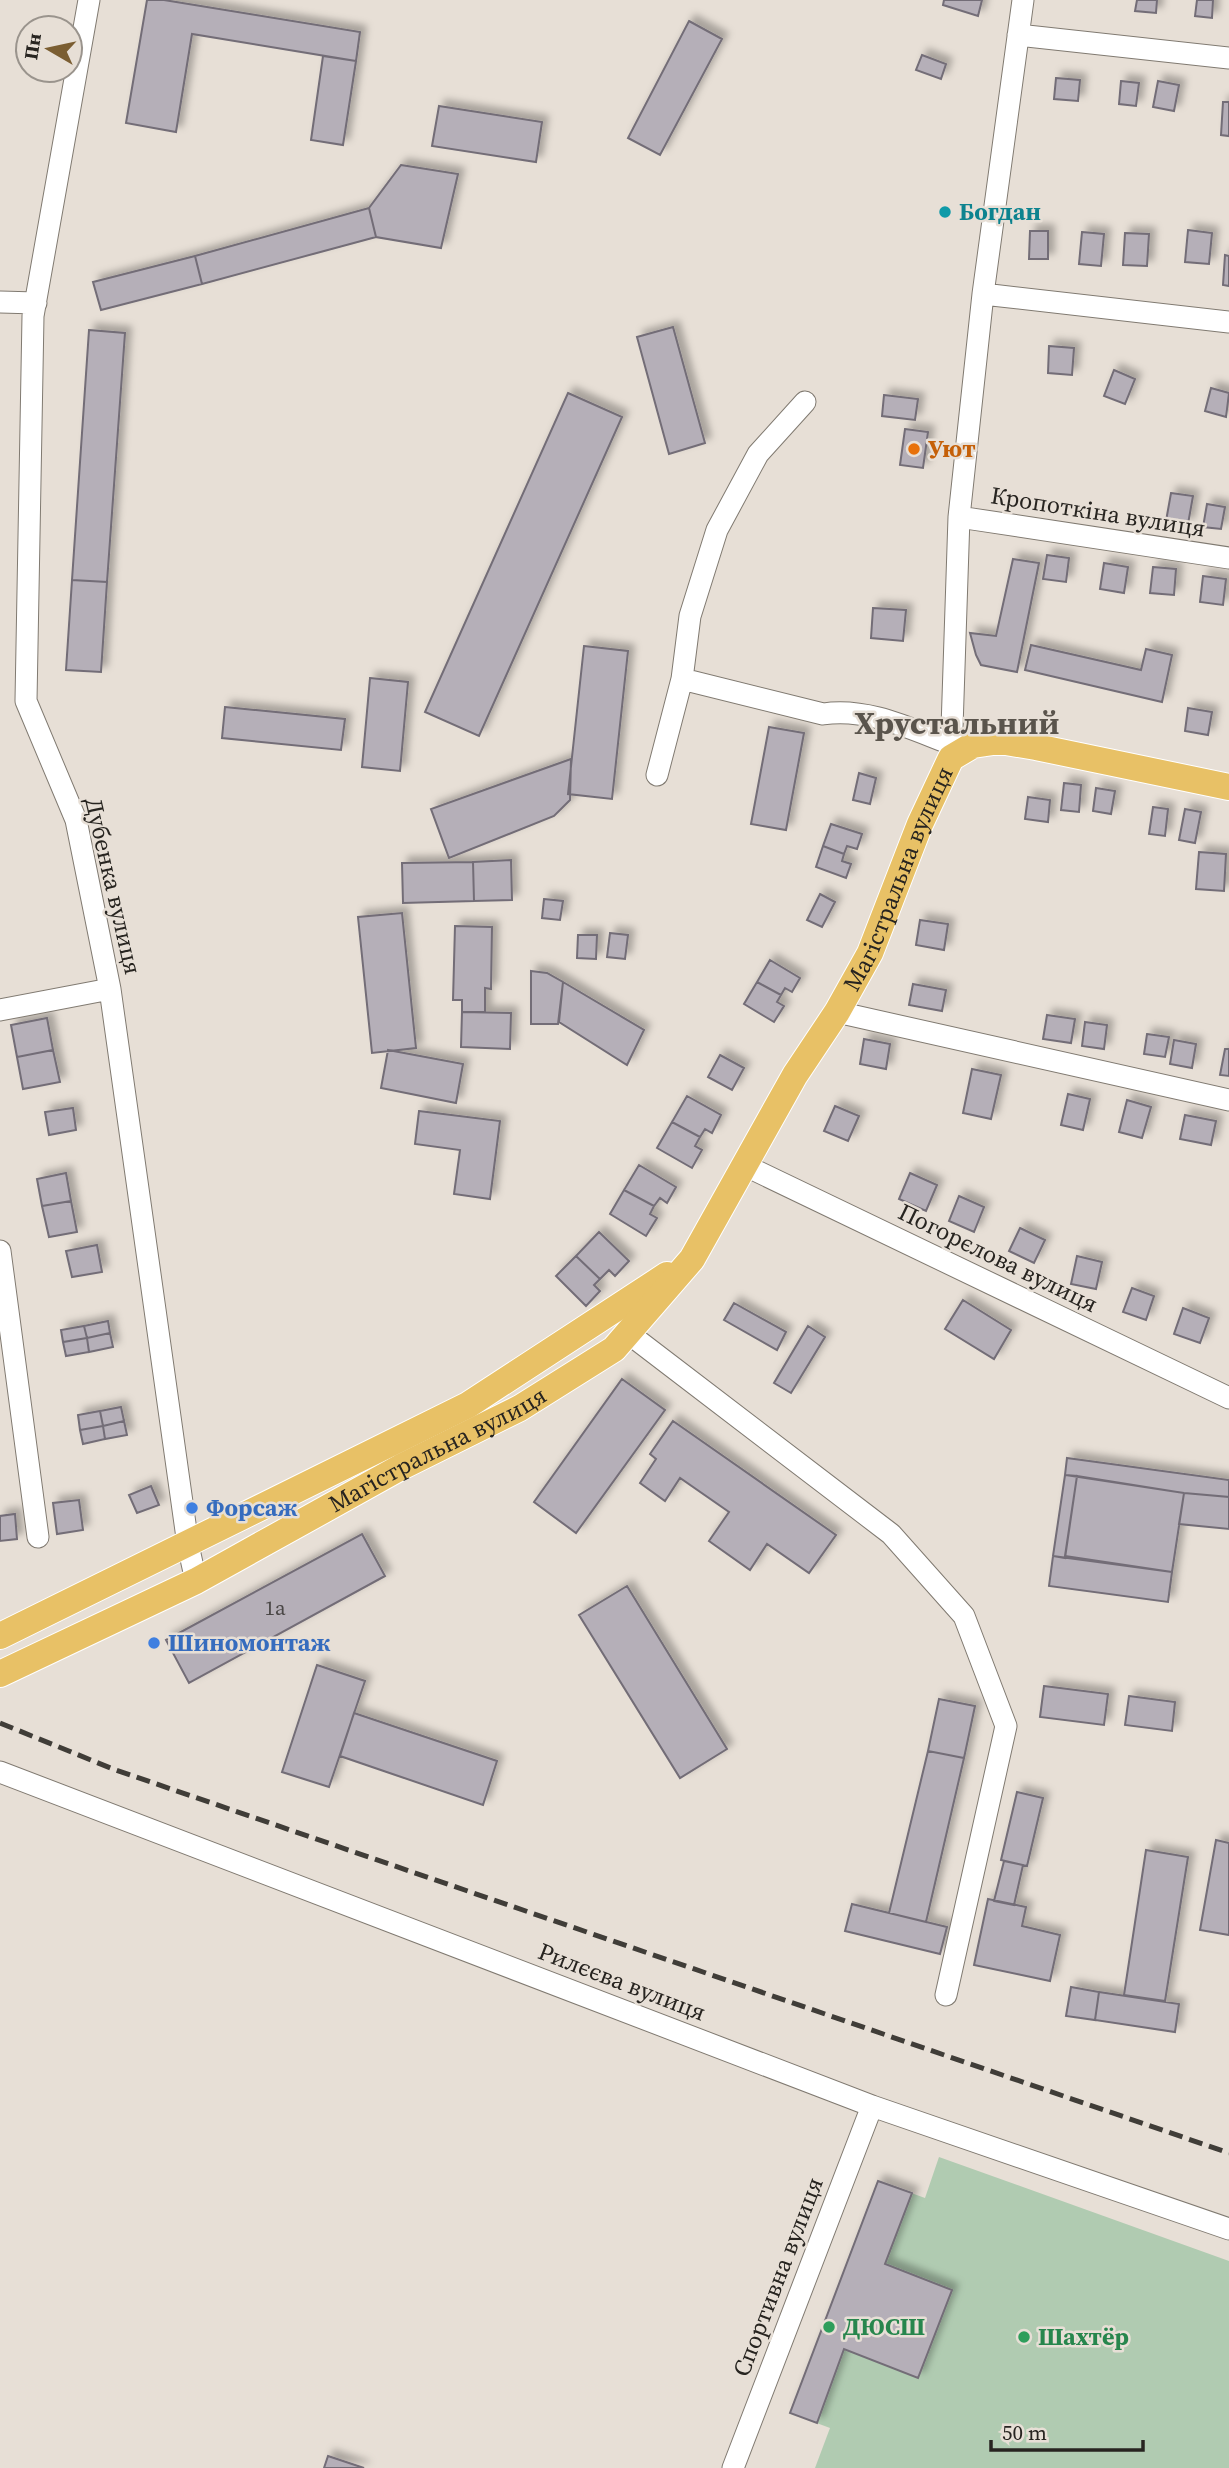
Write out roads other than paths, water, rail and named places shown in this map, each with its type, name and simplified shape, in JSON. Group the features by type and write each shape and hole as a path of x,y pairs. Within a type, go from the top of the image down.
{"main road":[{"path":"951,751 1000,741 1229,788"},
{"name":"Магістральна вулиця","path":"0,1674 196,1581 401,1467 520,1409 614,1349 692,1259 795,1075 837,1012 870,953 951,751"},
{"name":"Магістральна вулиця","path":"0,1636 468,1405 692,1259"}],"street":[{"name":"Дубенка вулиця","path":"89,0 33,316 26,701 76,820 110,989 188,1545 196,1581"},
{"name":"Магістральна вулиця","path":"951,751 958,517 983,294 1023,0"},
{"path":"1018,35 1229,58"},
{"path":"983,294 1229,323"},
{"path":"0,302 36,303"},
{"path":"657,775 682,679 690,616 717,530 758,454 804,402"},
{"name":"Кропоткіна вулиця","path":"958,517 1229,558"},
{"path":"682,679 823,715 841,712 885,719 951,751"},
{"path":"0,1010 110,989"},
{"path":"837,1012 1229,1100"},
{"name":"Погорєлова вулиця","path":"744,1165 1229,1398"},
{"path":"0,1251 38,1537"},
{"path":"628,1333 891,1534 964,1616 1006,1726 946,1995"},
{"name":"Рилєєва вулиця","path":"0,1772 872,2106 1229,2229"},
{"name":"Спортивна вулиця","path":"733,2468 872,2106"}],"railway":[{"path":"0,1723 113,1769 1229,2153"}],"place":[{"name":"Богдан","path":"945,212"},
{"name":"Уют","path":"914,449"},
{"name":"Форсаж","path":"192,1508"},
{"name":"Шиномонтаж","path":"154,1643"},
{"name":"ДЮСШ","path":"829,2327"},
{"name":"Шахтёр","path":"1024,2337"}],"district":[{"name":"Хрустальний","path":"957,723"}]}
